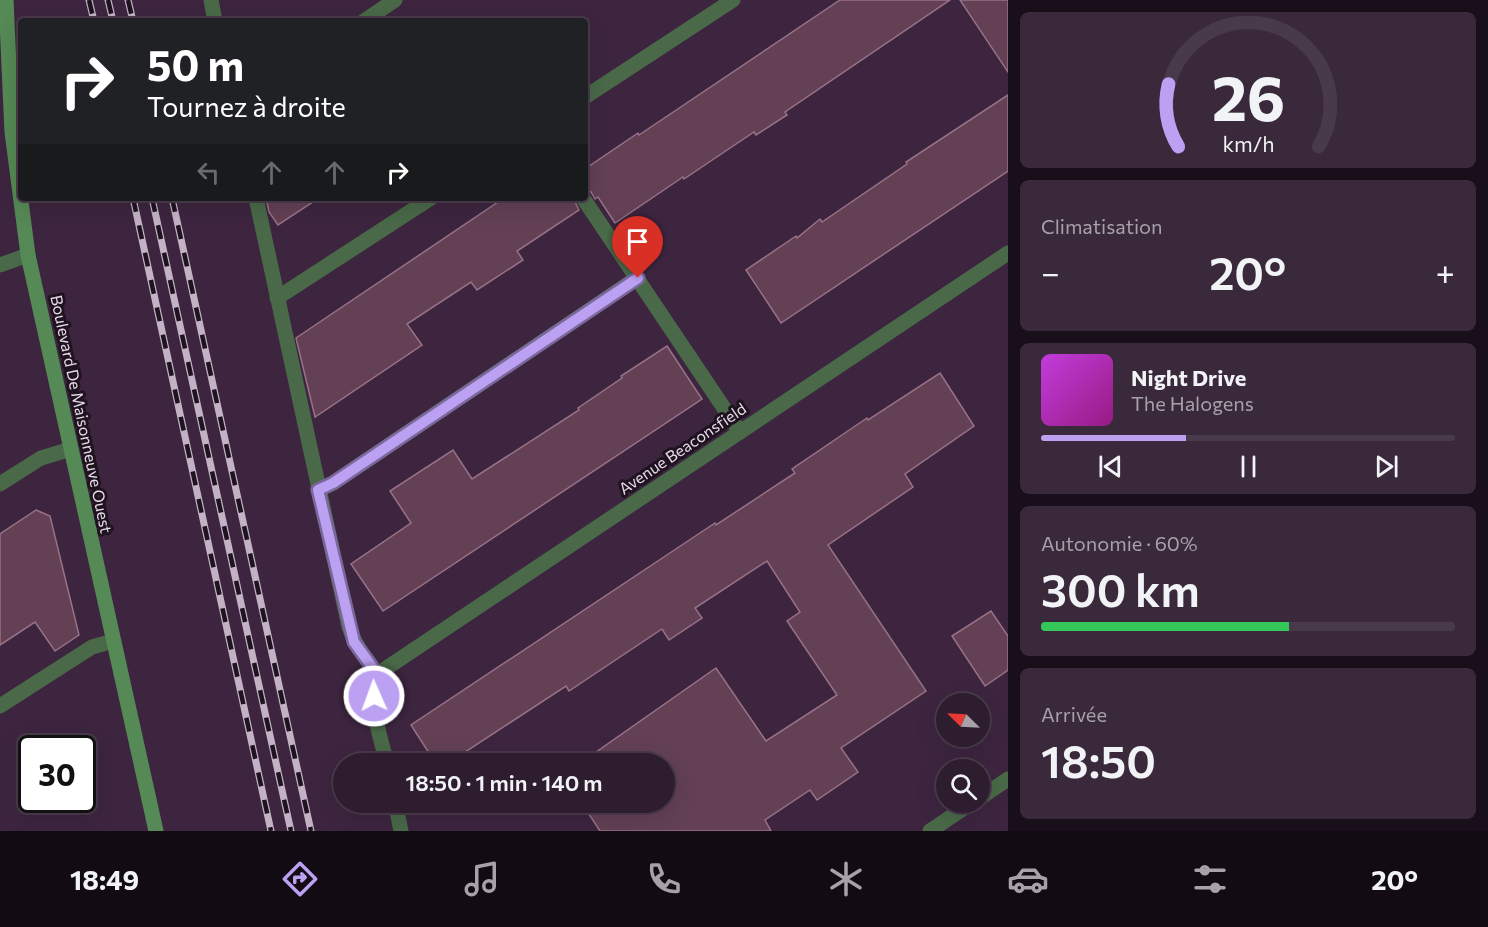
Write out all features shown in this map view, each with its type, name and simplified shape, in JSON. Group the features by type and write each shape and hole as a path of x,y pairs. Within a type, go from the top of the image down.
{"street":[{"name":"Boulevard De Maisonneuve Ouest","path":"6,0 4,59 18,178"},
{"path":"211,0 214,18"},
{"path":"368,18 395,0"},
{"path":"588,96 733,0"},
{"name":"Boulevard De Maisonneuve Ouest","path":"21,201 28,255 154,830"},
{"path":"257,201 318,490 354,642 378,675 374,703 385,753"},
{"path":"277,298 426,201"},
{"path":"585,201 740,432"},
{"name":"Avenue Beaconsfield","path":"378,675 1008,253"},
{"path":"0,265 28,255"},
{"path":"318,490 333,483 638,278"},
{"path":"0,484 41,458 71,449"},
{"path":"0,706 92,647 113,641"},
{"path":"990,791 1008,779"},
{"path":"398,813 402,831"},
{"path":"930,831 957,813"}],"building":[{"path":"840,0 950,0 785,112 787,115 756,135 754,132 615,223 598,197 595,199 588,190 588,167 638,133 639,135"},
{"path":"960,0 1008,0 1008,72"},
{"path":"1008,95 1008,171 781,323 746,270 796,236 797,238 820,219 822,222 907,164 906,162"},
{"path":"267,201 314,201 278,225 269,212"},
{"path":"500,201 574,201 579,210 517,251 523,260 477,290 471,282 407,324 422,345 315,417 296,338"},
{"path":"667,346 702,399 383,611 351,564 411,523 390,491 453,450 472,479 579,410 578,408 622,378 621,376"},
{"path":"940,373 974,426 905,474 913,487 828,545 926,691 841,748 858,772 817,800 810,790 765,820 771,831 600,831 588,813 675,813 675,753 595,753 716,668 766,741 837,695 787,621 800,612 767,561 695,608 702,618 669,640 662,629 569,691 566,686 464,753 429,753 411,725 715,523 716,525 795,473 792,469 867,418 868,420"},
{"path":"36,510 50,516 79,635 55,651 35,622 0,645 0,534"},
{"path":"991,611 1008,636 1008,670 985,686 952,636"}],"railway":[{"path":"89,0 93,18"},
{"path":"108,0 112,18"},
{"path":"128,0 132,18"},
{"path":"134,201 271,831"},
{"path":"153,201 291,831"},
{"path":"173,201 311,831"}],"route":[{"path":"374,696 378,675 361,654 349,627 318,490 333,483 638,278"}]}
